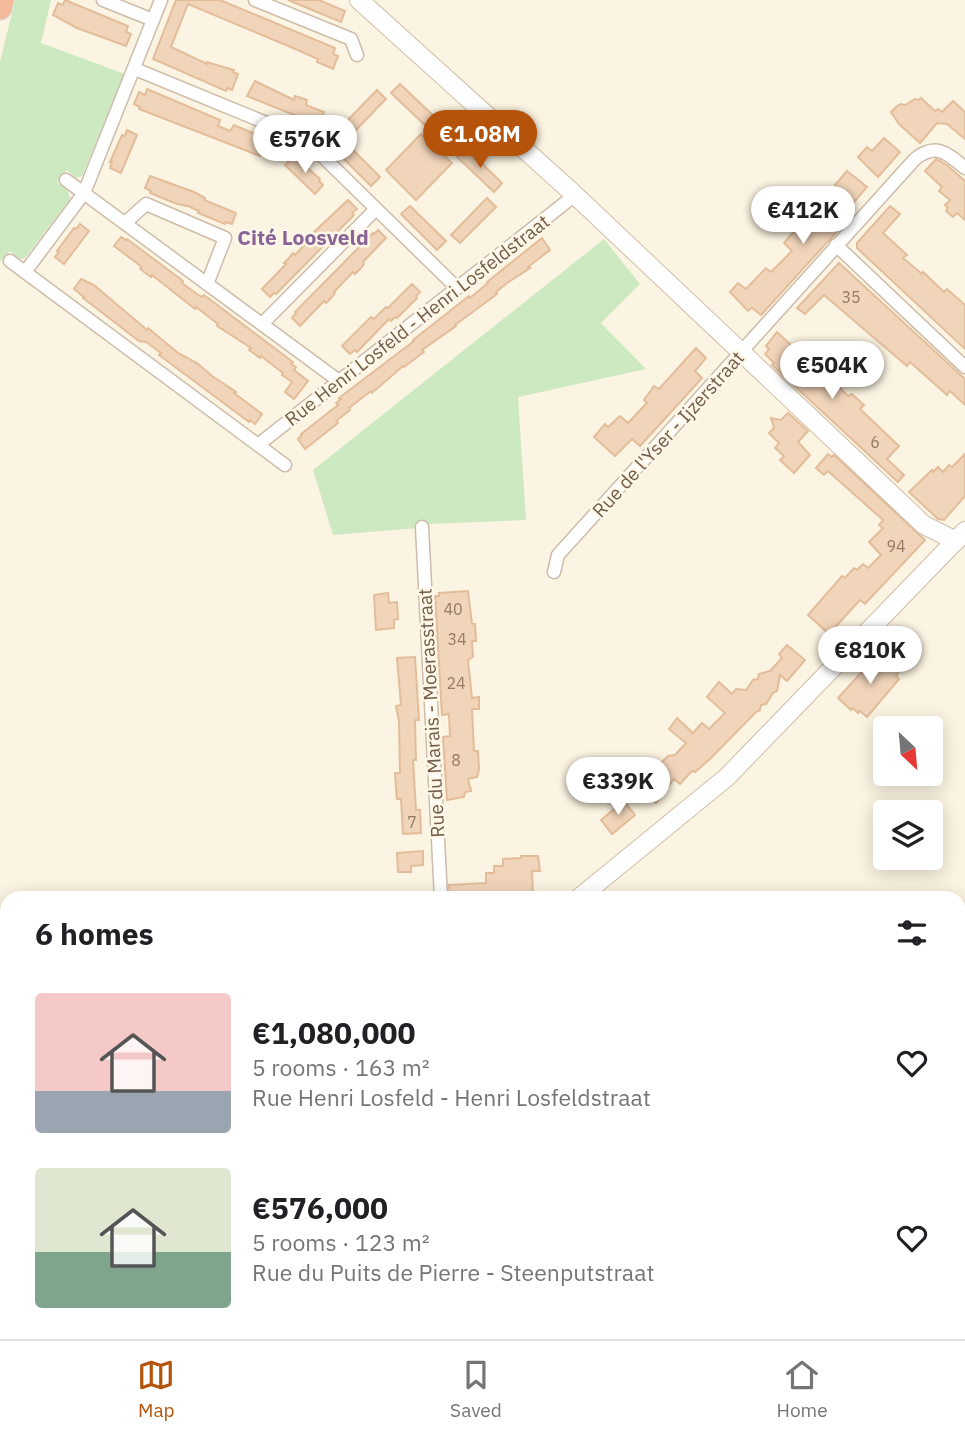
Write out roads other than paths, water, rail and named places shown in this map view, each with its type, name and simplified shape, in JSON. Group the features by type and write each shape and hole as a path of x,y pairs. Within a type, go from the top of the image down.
{"highway":[{"path":"0,8 2,0"}],"main road":[{"path":"359,0 575,195 924,525 962,538 727,777 588,891"}],"street":[{"path":"103,0 153,20"},
{"path":"25,272 84,193 161,0"},
{"path":"255,0 351,39 356,55"},
{"path":"135,69 298,136 313,146 457,288"},
{"name":"Rue de l'Yser - Ijzerstraat","path":"554,572 558,555 915,159 933,149 944,152 965,168"},
{"path":"66,180 340,381"},
{"name":"Rue Henri Losfeld - Henri Losfeldstraat","path":"258,445 575,195"},
{"path":"125,223 146,204 225,238 207,284"},
{"path":"262,324 376,209"},
{"path":"836,245 965,367"},
{"path":"10,261 285,465"},
{"name":"Rue du Marais - Moerasstraat","path":"422,527 441,891"}],"district":[{"name":"Cité Loosveld","path":"303,237"}]}
